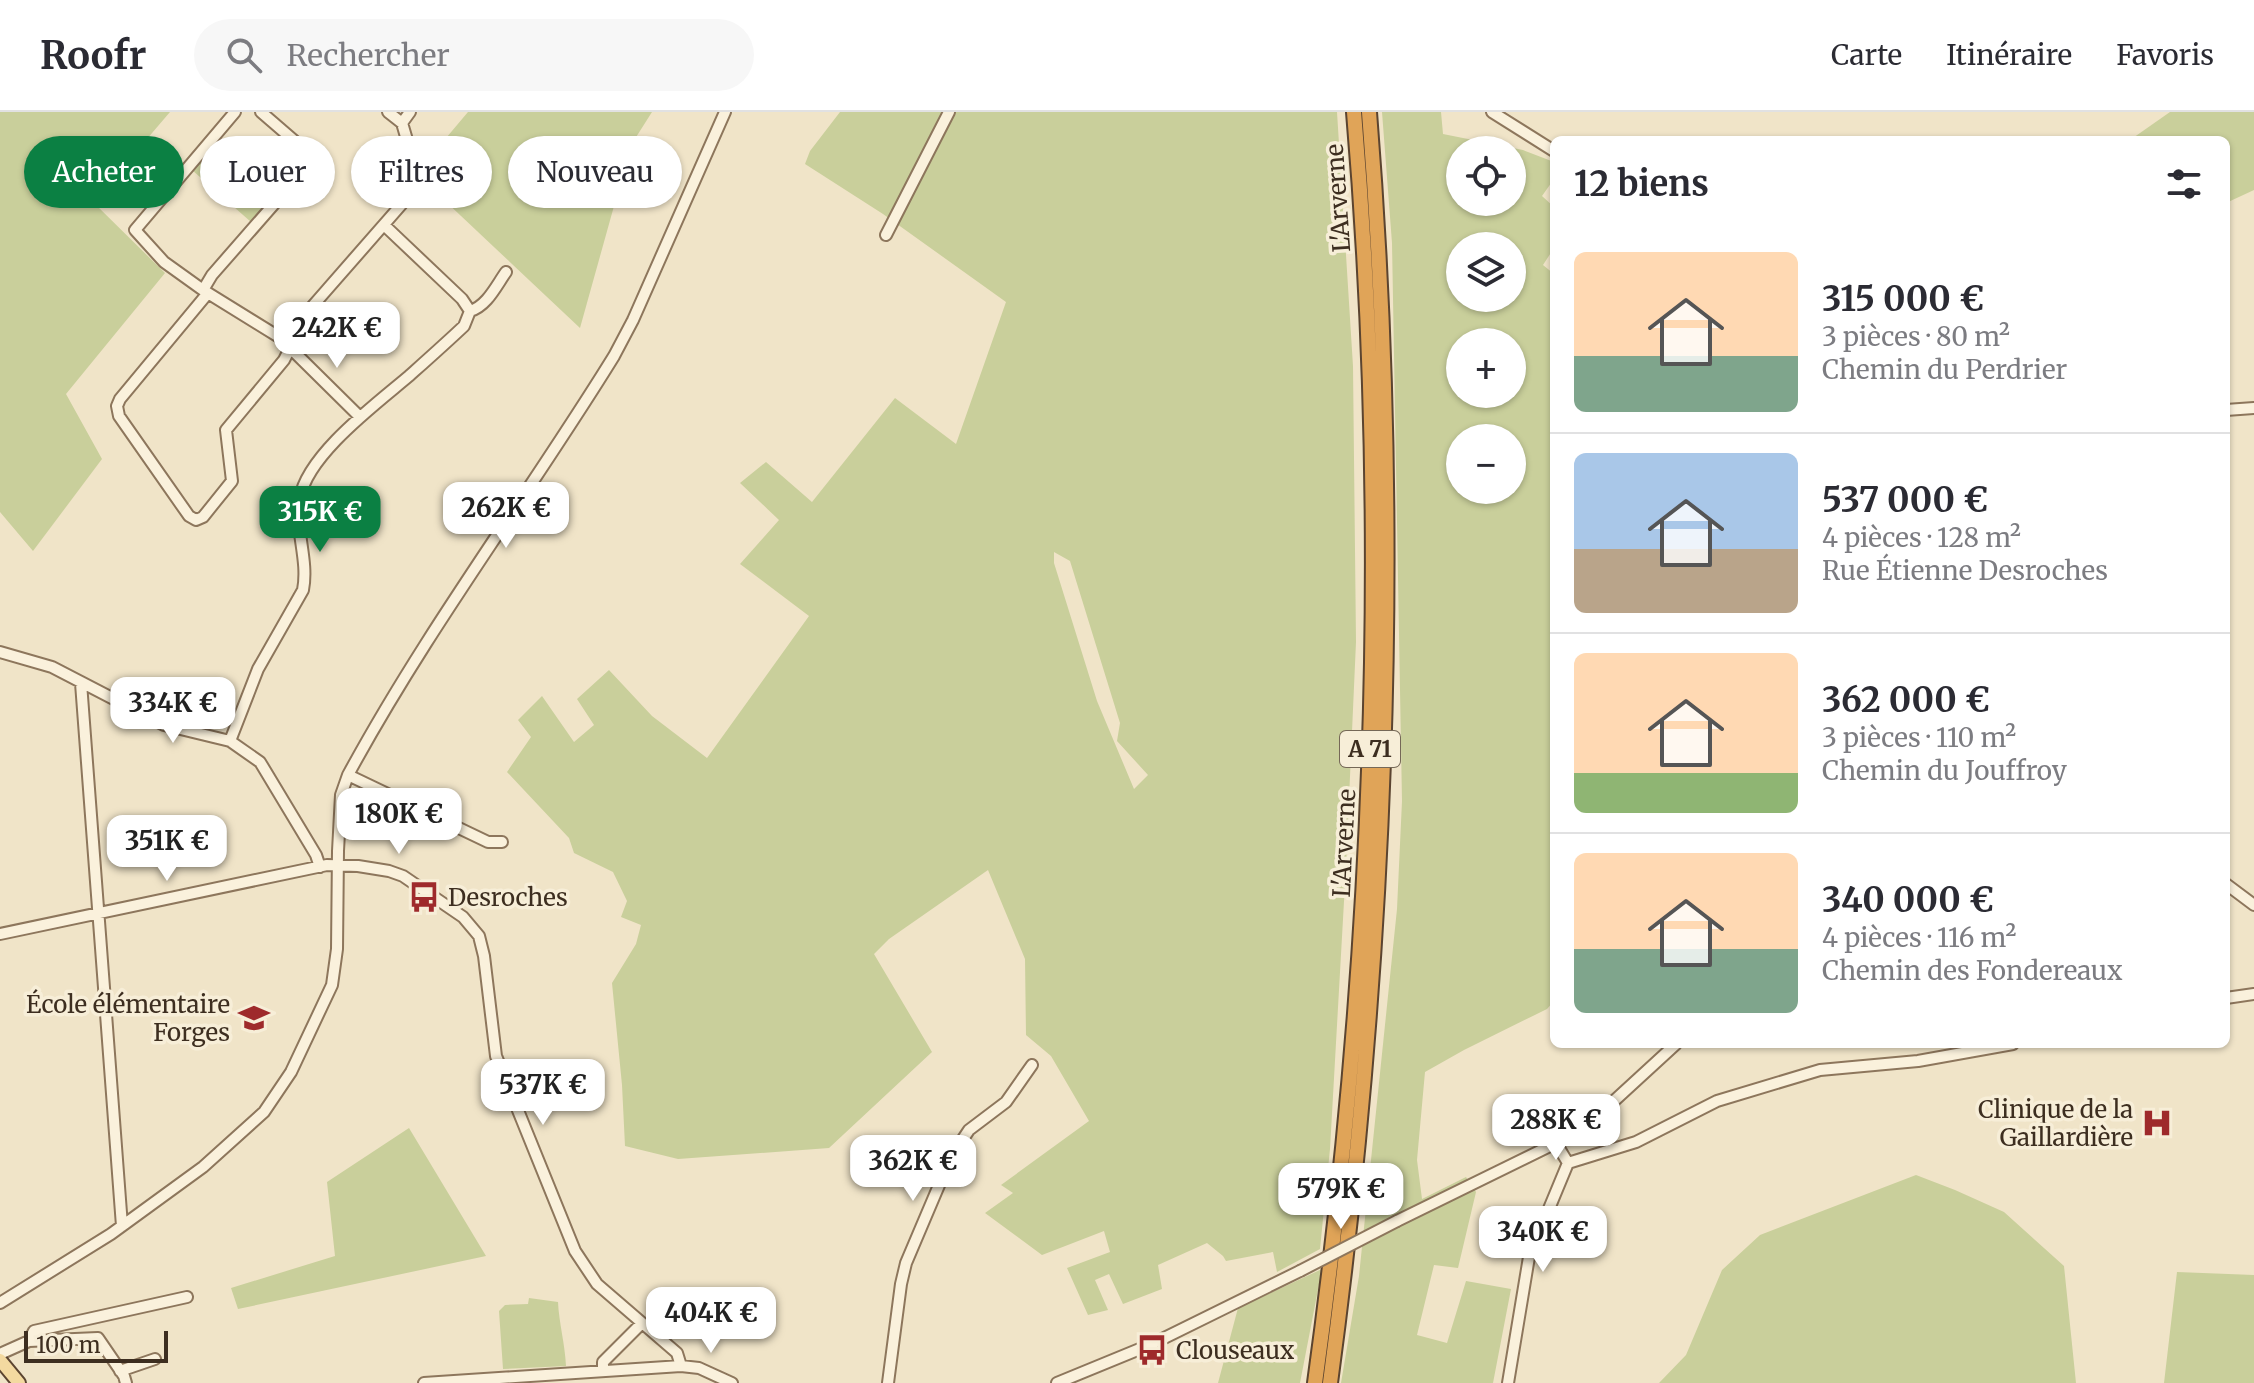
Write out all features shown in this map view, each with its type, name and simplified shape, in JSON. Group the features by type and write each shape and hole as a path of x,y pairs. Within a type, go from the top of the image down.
{"highway":[{"name":"L'Arverne","path":"1315,1383 1328,1296 1352,1056 1364,896 1371,712 1369,380 1354,112"},
{"name":"L'Arverne","path":"1330,1383 1352,1215 1367,1059 1383,794 1387,472 1369,112"}],"main road":[{"path":"0,1360 19,1383"}],"street":[{"path":"235,112 135,230 164,262 205,292 279,337 360,417"},
{"path":"261,112 305,150 310,159 212,275 205,292 117,406 119,416 196,520 203,517 232,481 226,430 284,360 310,309 401,205 409,178 407,140 402,123 388,112"},
{"path":"402,123 410,112"},
{"path":"0,1303 122,1226 203,1167 264,1112 291,1072 332,985 337,949 341,795 348,775 463,584 614,356 725,112"},
{"path":"886,235 949,112"},
{"path":"1493,112 1550,148"},
{"path":"384,225 462,299 470,311"},
{"path":"470,311 477,309 491,294 506,272"},
{"path":"230,741 258,669 303,590 306,575 297,522 303,486 317,462 360,417 464,326 470,311"},
{"path":"2230,410 2254,408"},
{"path":"0,652 52,667 164,725 230,741 260,762 316,855 320,867"},
{"path":"81,683 122,1226"},
{"path":"348,775 488,842 502,842"},
{"path":"0,934 320,867 338,865 389,871 403,876 463,917 479,936 496,1056 575,1251 597,1284 677,1353 681,1366"},
{"path":"2230,887 2254,905"},
{"path":"2230,997 2254,994"},
{"path":"1057,1383 1152,1344 1556,1143 1603,1111 1672,1048"},
{"path":"1568,1163 1636,1142 1717,1101 1820,1070 1918,1061 1991,1048"},
{"path":"888,1383 906,1263 951,1157 969,1130 1006,1102 1032,1065"},
{"path":"1556,1143 1568,1163"},
{"path":"1508,1383 1529,1257 1568,1163"},
{"path":"29,1341 34,1331 187,1297"},
{"path":"603,1370 603,1362 642,1323"},
{"path":"0,1354 29,1341 98,1338 126,1383"},
{"path":"120,1371 155,1359"},
{"path":"424,1383 588,1377 603,1370 681,1366 699,1368 732,1383"}],"green space":[{"path":"0,112 170,112 149,136 24,136 24,208 99,208 165,273 66,394 102,459 33,551 0,512"},
{"path":"468,112 652,112 637,136 508,136 508,208 613,208 580,328 453,208 492,208 492,136 448,136"},
{"path":"840,112 1337,112 1353,366 1356,642 1346,866 1330,1149 1320,1249 1277,1272 1273,1252 1226,1261 1207,1243 1158,1265 1162,1289 1123,1304 1109,1274 1095,1280 1108,1310 1088,1315 1067,1268 1110,1252 1104,1231 1042,1255 985,1213 1013,1193 1001,1185 1089,1121 1051,1056 1026,1035 1025,959 988,870 889,939 874,954 932,1052 829,1148 678,1159 625,1146 612,983 636,944 641,925 621,917 627,901 613,872 574,853 569,838 507,772 531,737 518,720 542,696 574,742 594,725 577,699 609,670 652,716 707,758 809,616 740,564 779,520 740,483 766,462 812,502 895,398 956,444 1006,302 883,214 805,164 810,151","holes":["1054,552 1070,561 1120,723 1117,741 1148,775 1134,789 1097,701 1054,563"]},
{"path":"1382,112 1441,112 1443,134 1453,136 1446,136 1446,216 1526,216 1526,151 1550,160 1550,185 1542,196 1550,203 1550,254 1543,265 1550,271 1550,1006 1425,1072 1417,1160 1422,1199 1466,1177 1476,1192 1458,1268 1434,1265 1417,1335 1447,1343 1466,1281 1511,1289 1493,1383 1341,1383 1359,1276 1397,909 1402,801 1392,243"},
{"path":"2170,112 2254,112 2254,190 2230,201 2230,136 2136,136"},
{"path":"200,161 200,177 192,170"},
{"path":"235,208 263,208 251,222"},
{"path":"409,1128 486,1256 238,1309 231,1288 335,1256 327,1182"},
{"path":"1916,1175 2004,1212 2064,1266 2076,1383 1659,1383 1686,1355 1722,1270 1760,1235"},
{"path":"1322,1269 1300,1383 1218,1383 1238,1308"},
{"path":"2177,1272 2254,1275 2254,1383 2164,1383"},
{"path":"529,1298 558,1302 566,1366 503,1369 499,1311 505,1305 528,1304"}],"place":[{"name":"Desroches","path":"424,897"},
{"name":"École élémentaire Forges","path":"254,1018"},
{"name":"Clinique de la Gaillardière","path":"2157,1123"},
{"name":"Clouseaux","path":"1152,1350"}]}
